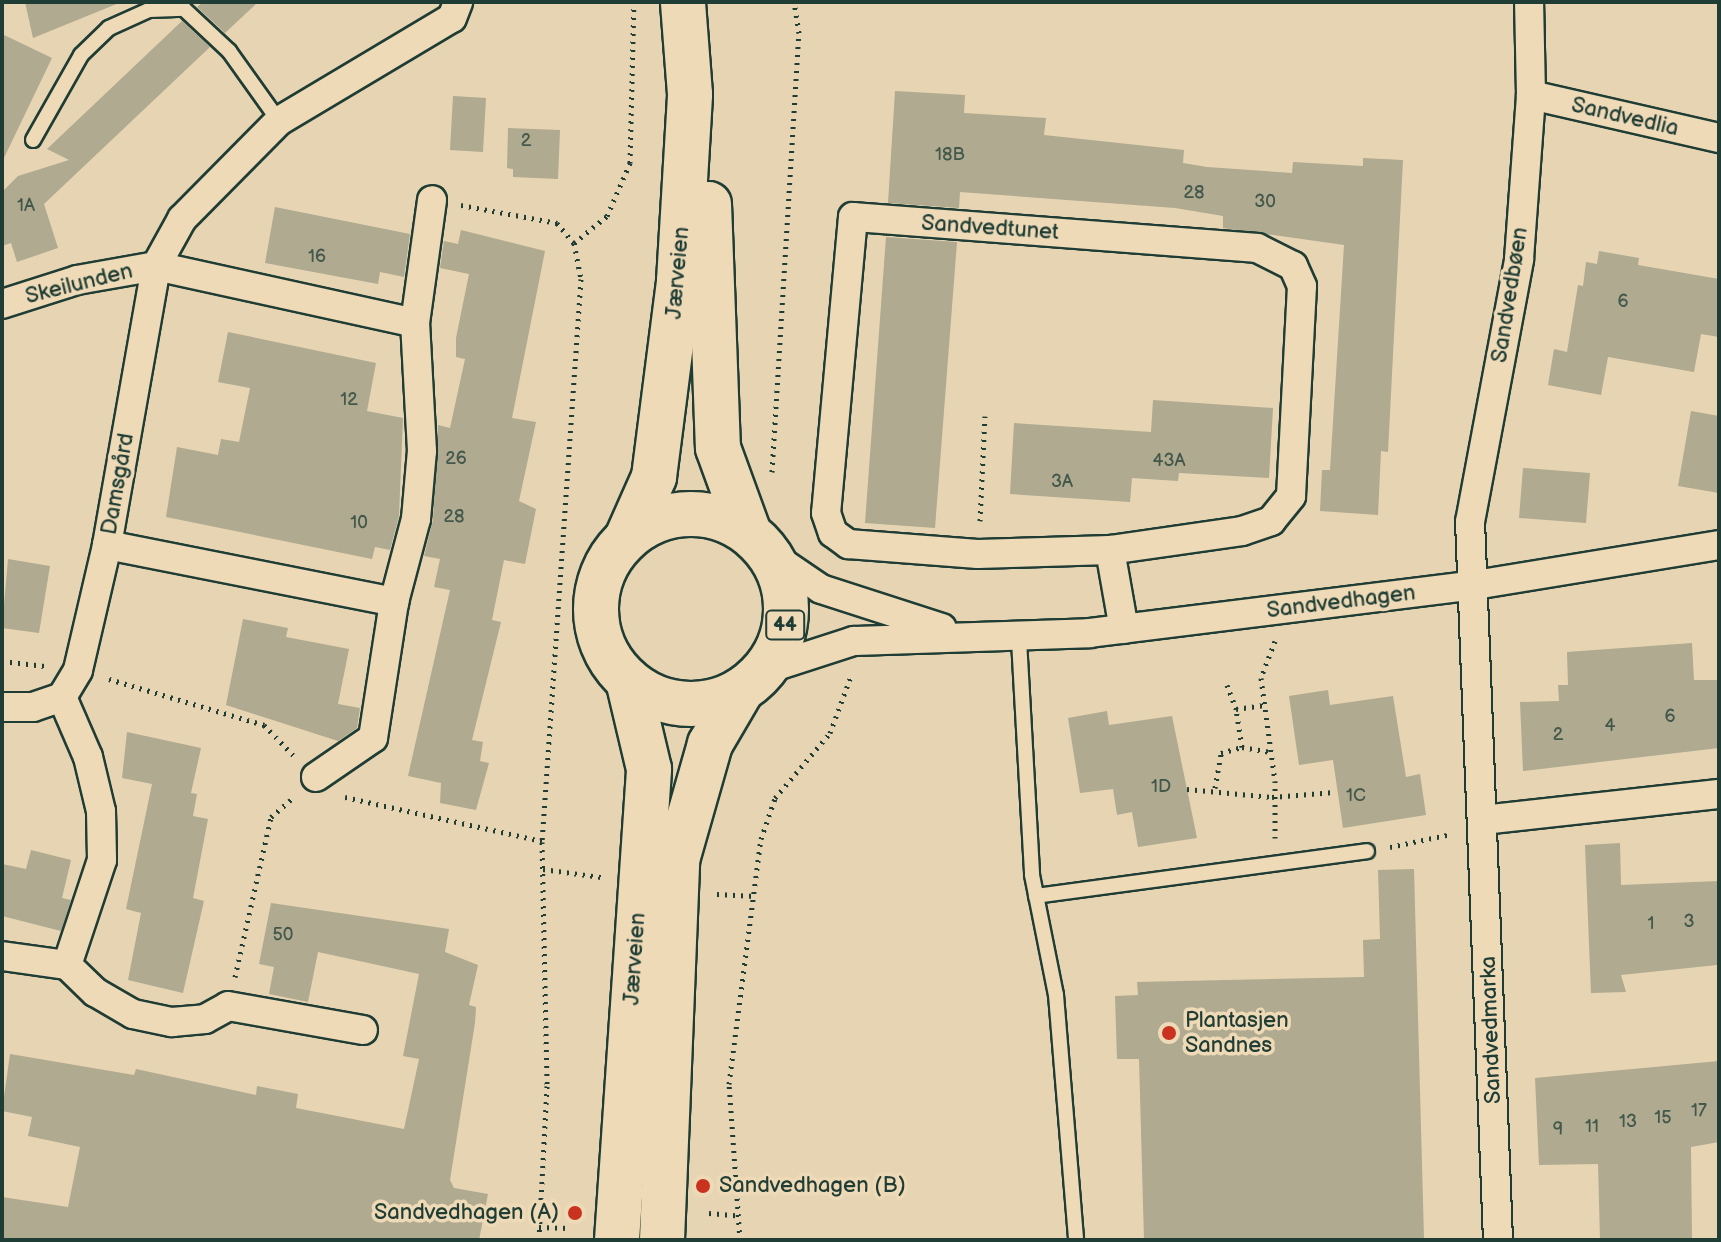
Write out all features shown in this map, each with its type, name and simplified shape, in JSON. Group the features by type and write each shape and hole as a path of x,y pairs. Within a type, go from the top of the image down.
{"main road":[{"name":"Jærveien","path":"627,538 654,477 679,281 690,94 683,2"},
{"name":"Jærveien","path":"714,2 708,197 718,448 760,544"},
{"path":"753,680 688,706 656,699 628,680 607,658 595,627 595,594 606,563 627,538 654,521 687,514 719,518 760,544"},
{"name":"44","path":"753,680 786,621 784,587 760,544"},
{"name":"Jærveien","path":"617,1240 649,769 628,680"},
{"name":"Jærveien","path":"662,1240 677,860 710,744 753,680"}],"street":[{"name":"Damsgård","path":"62,697 78,670 107,545 156,266 182,219 279,121 452,18 458,2"},
{"name":"Sandvedbøen","path":"1469,586 1470,522 1519,259 1531,95 1529,2"},
{"name":"Sandvedlia","path":"1531,95 1719,138"},
{"path":"316,777 373,738 394,602 416,519 422,451 415,323 432,200"},
{"name":"Sandvedtunet","path":"853,217 1257,248 1293,266 1302,286 1291,496 1271,521 1242,531 1110,550 978,554 848,544 833,533 826,513 853,217"},
{"name":"Skeilunden","path":"2,304 77,280 156,266"},
{"path":"156,266 415,323"},
{"name":"Sandvedhagen","path":"760,544 834,594 962,634"},
{"path":"107,545 394,602"},
{"name":"Sandvedhagen","path":"753,680 854,641 962,634 1019,640 1124,629 1469,586 1719,545"},
{"path":"1110,550 1124,629"},
{"name":"Sandvedmarka","path":"1469,586 1483,820 1498,1240"},
{"path":"2,707 33,707 62,697 88,757 101,811 102,860 67,965"},
{"path":"1483,820 1719,794"},
{"path":"2,956 67,965 95,992 133,1014 172,1022 205,1019 228,1006 363,1030"}],"lane":[{"path":"33,140 81,55 109,28 149,10 184,9 229,51 279,121"},
{"path":"1019,640 1036,896 1056,995 1076,1240"},
{"path":"1036,896 1367,851"}],"path":[{"path":"574,243 607,216 630,163 634,2"},
{"path":"777,486 771,454 799,33 794,2"},
{"path":"432,200 557,223 574,243 581,279 542,842 547,1086 539,1240"},
{"path":"978,554 985,416"},
{"path":"1260,843 1276,841 1271,752 1263,705 1264,658 1274,641 1289,638"},
{"path":"2,661 78,670 264,725 316,777 345,797 526,833 542,842"},
{"path":"740,1240 741,1216 729,1084 765,816 830,733 853,663"},
{"path":"1227,685 1236,709 1242,747"},
{"path":"1236,709 1263,705"},
{"path":"1215,788 1216,760 1242,747 1271,752"},
{"path":"228,1006 271,817 316,777"},
{"path":"1187,789 1215,788 1272,797 1335,792"},
{"path":"543,869 606,878"},
{"path":"717,894 755,896"},
{"path":"709,1213 741,1216"},
{"path":"539,1227 570,1228"}],"building":[{"path":"25,2 119,2 119,3 33,38"},
{"path":"203,2 258,2 225,33 197,7"},
{"path":"182,21 210,47 44,204 58,248 17,262 11,243 2,246 2,192 18,176 69,160 47,149"},
{"path":"2,34 52,58 2,162"},
{"path":"895,91 965,95 964,113 1046,118 1044,135 1184,150 1183,163 1207,167 1292,173 1293,162 1363,166 1363,158 1403,160 1388,452 1381,451 1378,515 1320,511 1322,470 1330,470 1344,245 1223,228 1223,216 1175,208 960,192 959,208 888,203"},
{"path":"453,96 486,98 483,152 450,150"},
{"path":"508,128 560,130 558,179 513,177 513,169 507,168"},
{"path":"275,207 410,234 404,277 380,272 378,284 265,263"},
{"path":"461,230 545,251 512,418 536,422 519,501 536,509 525,564 504,560 492,620 501,622 472,740 483,742 480,761 489,763 476,810 440,803 441,783 408,776 450,590 434,587 440,559 424,556 433,520 438,425 450,428 465,359 456,357 456,338 469,274 440,268 444,241 458,244"},
{"path":"886,237 957,242 935,528 865,523"},
{"path":"1599,251 1639,258 1638,265 1719,279 1719,337 1701,334 1694,372 1608,357 1601,395 1548,385 1554,349 1567,352 1578,285 1583,286 1586,262 1597,264"},
{"path":"228,332 376,363 367,411 403,418 399,516 390,550 375,547 372,559 166,517 177,447 218,455 221,439 239,442 250,388 218,382"},
{"path":"1153,400 1273,408 1269,478 1179,473 1178,481 1132,478 1130,502 1010,494 1014,423 1151,432"},
{"path":"1691,411 1719,416 1719,493 1678,486"},
{"path":"1523,468 1590,473 1586,523 1519,518"},
{"path":"8,559 50,566 39,633 2,628"},
{"path":"243,619 288,628 286,637 349,649 338,704 360,708 357,728 338,741 226,705"},
{"path":"1692,643 1694,680 1719,680 1719,748 1523,771 1520,702 1559,701 1558,685 1568,685 1567,652"},
{"path":"1328,690 1330,705 1393,696 1406,777 1420,774 1426,815 1343,828 1333,760 1299,765 1289,696"},
{"path":"1107,711 1109,725 1172,716 1197,838 1138,847 1132,812 1117,815 1113,789 1080,793 1068,718"},
{"path":"127,732 201,748 191,793 197,794 193,816 208,819 193,898 204,901 183,993 128,980 141,913 126,909 152,784 122,778"},
{"path":"1620,843 1621,885 1719,881 1717,965 1621,975 1626,992 1591,993 1585,845"},
{"path":"31,850 71,860 62,898 71,900 61,931 2,916 2,864 26,869"},
{"path":"1414,869 1424,1238 1144,1240 1139,1059 1117,1059 1115,996 1138,995 1137,982 1364,977 1363,940 1380,939 1378,870"},
{"path":"271,903 449,929 445,952 478,965 469,1005 476,1007 475,1023 450,1180 454,1188 488,1194 479,1240 2,1240 2,1197 68,1207 80,1147 28,1136 32,1117 2,1111 10,1054 134,1075 136,1069 256,1095 257,1086 298,1094 296,1108 404,1129 419,1059 403,1056 419,974 318,952 308,1002 269,994 274,967 259,964"},
{"path":"1719,1061 1719,1142 1691,1147 1692,1240 1600,1240 1598,1164 1539,1165 1535,1078"}],"place":[{"name":"Plantasjen Sandnes","path":"1169,1033"},
{"name":"Sandvedhagen (B)","path":"703,1186"},
{"name":"Sandvedhagen (A)","path":"575,1213"}]}
